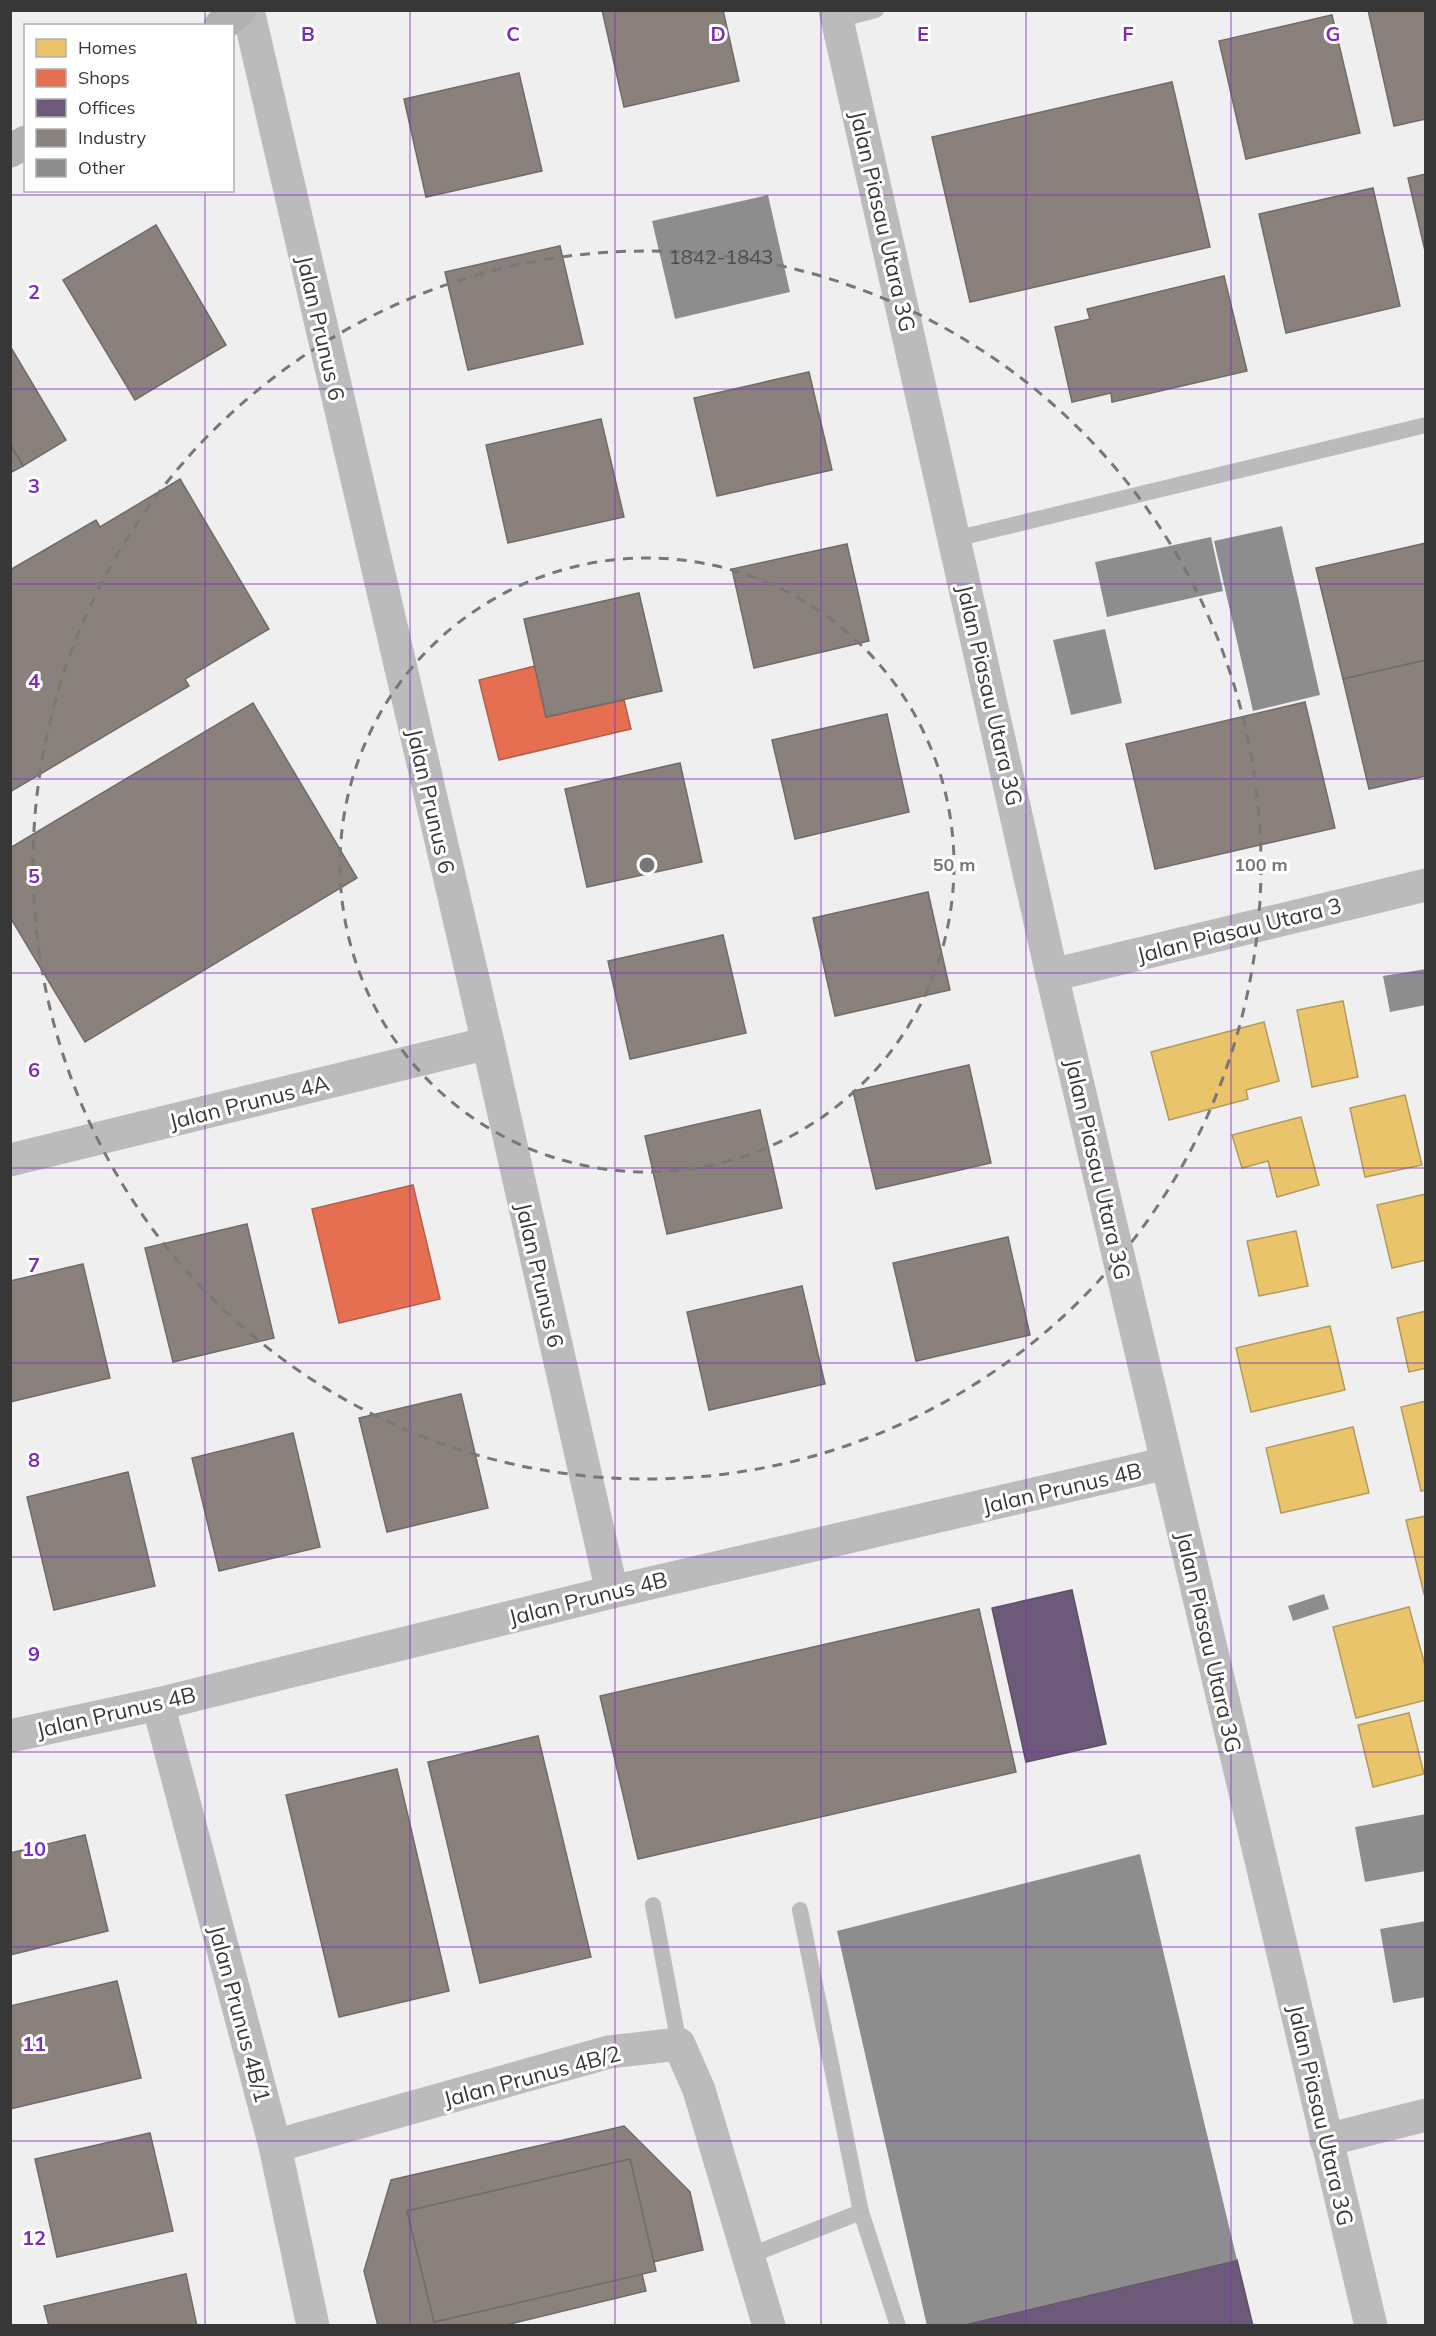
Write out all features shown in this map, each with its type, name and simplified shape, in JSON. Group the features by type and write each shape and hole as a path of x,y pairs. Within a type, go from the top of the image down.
{"street":[{"path":"222,24 240,10"},
{"name":"Jalan Prunus 6","path":"248,10 488,1043 612,1592"},
{"name":"Jalan Piasau Utara 3G","path":"836,15 1052,975 1371,2325"},
{"path":"10,151 24,143"},
{"name":"Jalan Piasau Utara 3","path":"1052,975 1425,885"},
{"name":"Jalan Prunus 4A","path":"10,1160 488,1043"},
{"name":"Jalan Prunus 4B","path":"10,1736 158,1704 612,1592 1167,1463"},
{"name":"Jalan Prunus 4B/1","path":"158,1704 275,2146 313,2325"},
{"path":"679,2044 699,2090 769,2325"},
{"name":"Jalan Prunus 4B/2","path":"275,2146 609,2052 679,2044"},
{"path":"1326,2140 1425,2115"}],"lane":[{"path":"836,15 876,10"},
{"path":"955,539 1425,425"},
{"path":"652,1905 679,2044"},
{"path":"800,1910 861,2212 898,2325"},
{"path":"748,2256 861,2212"}],"building: Homes":[{"path":"1343,1001 1358,1077 1312,1087 1297,1010"},
{"path":"1264,1022 1279,1081 1246,1090 1248,1099 1169,1120 1151,1052"},
{"path":"1405,1095 1422,1165 1365,1177 1350,1108"},
{"path":"1301,1117 1319,1185 1277,1197 1268,1161 1242,1168 1232,1135"},
{"path":"1426,1194 1426,1260 1392,1268 1377,1205"},
{"path":"1296,1231 1308,1286 1259,1296 1247,1241"},
{"path":"1426,1311 1426,1368 1409,1372 1397,1318"},
{"path":"1330,1326 1345,1390 1251,1412 1236,1348"},
{"path":"1426,1401 1426,1490 1421,1491 1401,1407"},
{"path":"1353,1427 1369,1493 1281,1513 1266,1448"},
{"path":"1426,1516 1426,1593 1424,1594 1406,1520"},
{"path":"1409,1607 1426,1669 1426,1700 1356,1718 1333,1627"},
{"path":"1409,1713 1424,1774 1373,1787 1358,1725"}],"building: Shops":[{"path":"535,666 546,717 624,700 631,729 499,760 479,680"},
{"path":"413,1185 440,1299 339,1323 312,1209"}],"building: Offices":[{"path":"1072,1590 1106,1744 1026,1762 992,1608"},
{"path":"1237,2260 1253,2326 958,2326"}],"building: Industry":[{"path":"602,10 723,10 739,81 624,107"},
{"path":"1368,10 1426,10 1426,119 1394,126"},
{"path":"1332,15 1360,133 1246,159 1219,41"},
{"path":"519,73 542,171 426,197 404,99"},
{"path":"1172,82 1210,247 970,302 932,137"},
{"path":"1426,174 1426,255 1408,178"},
{"path":"1373,188 1400,306 1286,333 1259,214"},
{"path":"156,225 226,345 135,400 63,280"},
{"path":"560,246 583,344 468,370 445,272"},
{"path":"1224,276 1247,371 1112,402 1111,393 1072,402 1055,327 1090,319 1087,309"},
{"path":"10,346 66,440 23,466 10,444"},
{"path":"809,372 832,470 717,496 694,398"},
{"path":"601,419 624,517 508,543 486,445"},
{"path":"10,444 23,466 10,473"},
{"path":"180,479 269,629 185,679 189,686 10,792 10,570 96,520 100,527"},
{"path":"1426,543 1426,660 1343,679 1316,568"},
{"path":"847,544 869,641 754,668 732,569"},
{"path":"639,593 662,691 546,717 524,619"},
{"path":"1426,660 1426,776 1369,789 1343,679"},
{"path":"1305,702 1335,828 1155,869 1126,744"},
{"path":"253,703 357,878 85,1042 10,917 10,848"},
{"path":"887,714 909,812 795,839 772,740"},
{"path":"680,763 702,862 587,887 565,789"},
{"path":"928,892 950,990 835,1016 813,918"},
{"path":"723,935 746,1033 630,1059 608,961"},
{"path":"969,1065 991,1163 876,1189 853,1091"},
{"path":"760,1110 782,1208 667,1234 645,1136"},
{"path":"247,1224 274,1338 173,1362 145,1248"},
{"path":"1008,1237 1030,1335 916,1361 893,1263"},
{"path":"83,1264 110,1378 10,1402 10,1281"},
{"path":"802,1286 825,1384 709,1410 687,1312"},
{"path":"461,1394 488,1508 387,1532 359,1418"},
{"path":"293,1433 320,1547 219,1571 192,1458"},
{"path":"128,1472 155,1586 54,1610 27,1497"},
{"path":"979,1609 1016,1772 638,1859 600,1696"},
{"path":"538,1736 591,1957 480,1983 428,1762"},
{"path":"397,1769 449,1991 339,2017 286,1795"},
{"path":"85,1835 108,1931 10,1955 10,1853"},
{"path":"117,1981 141,2078 10,2109 10,2006"},
{"path":"624,2126 690,2192 703,2250 653,2262 630,2159 407,2211 434,2322 642,2274 646,2291 502,2326 378,2326 364,2271 391,2180"},
{"path":"150,2133 173,2231 57,2257 35,2159"},
{"path":"630,2159 656,2271 434,2322 407,2211"},
{"path":"186,2274 197,2326 49,2326 44,2306"}],"building: Other":[{"path":"768,195 790,292 675,319 652,221"},
{"path":"1282,526 1320,695 1253,711 1214,541"},
{"path":"1211,537 1223,591 1107,617 1095,562"},
{"path":"1105,629 1122,703 1071,715 1053,640"},
{"path":"1426,969 1426,1005 1390,1012 1383,976"},
{"path":"1324,1594 1329,1609 1293,1621 1288,1606"},
{"path":"1426,1814 1426,1871 1365,1882 1355,1827"},
{"path":"1140,1854 1237,2260 958,2326 927,2326 837,1931"},
{"path":"1426,1921 1426,1997 1393,2003 1380,1929"}]}
